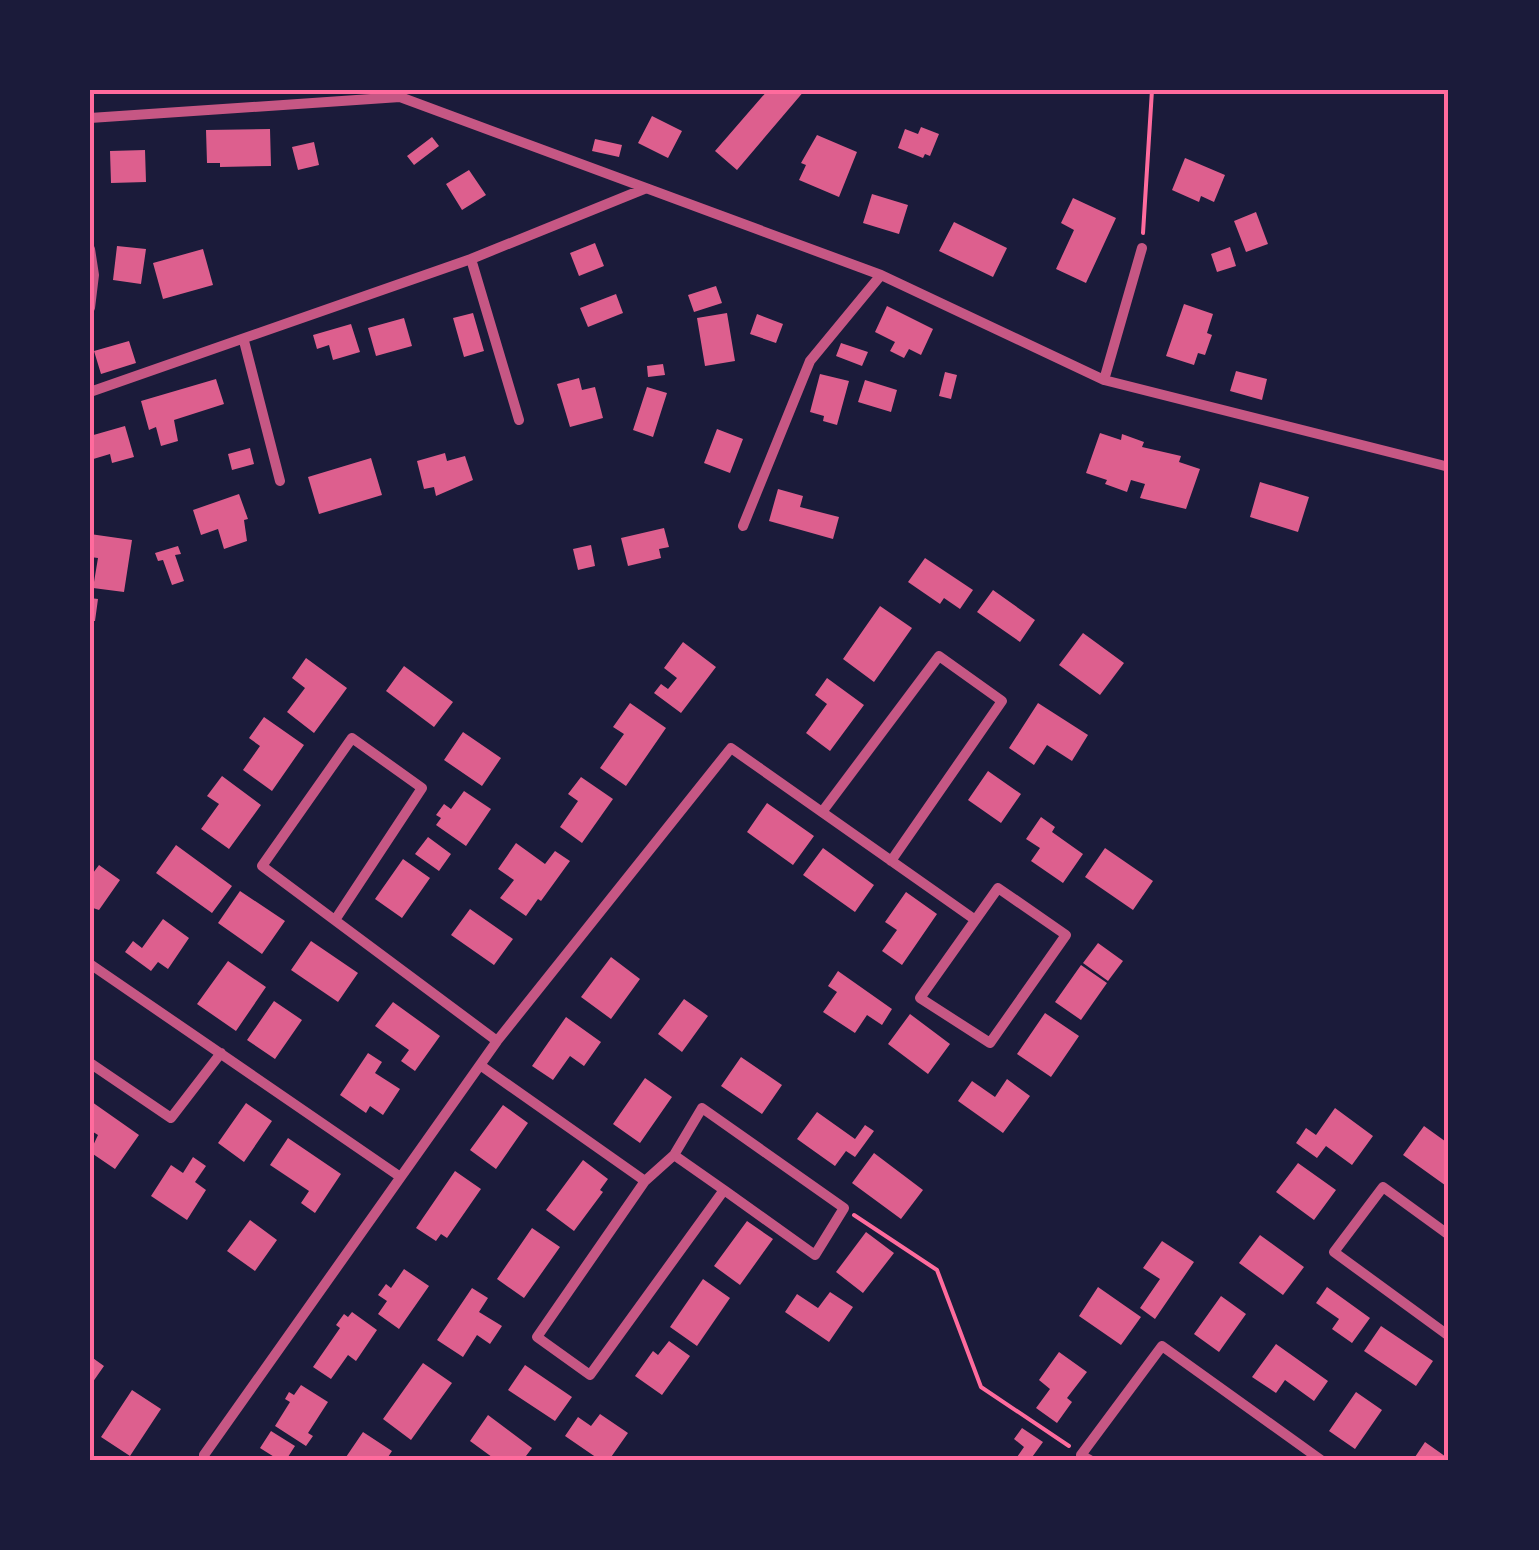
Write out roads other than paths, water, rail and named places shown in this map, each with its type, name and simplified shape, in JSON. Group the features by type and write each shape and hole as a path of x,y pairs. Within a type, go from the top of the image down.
{"street":[{"path":"90,118 402,94 880,275 1104,380 1449,467"},
{"path":"90,392 471,259 645,189"},
{"path":"1104,380 1142,248"},
{"path":"90,249 90,308"},
{"path":"471,259 520,420"},
{"path":"744,526 810,361 880,275"},
{"path":"244,340 280,480"},
{"path":"822,812 938,656 1002,701 891,860"},
{"path":"335,920 422,788 352,738 262,866 497,1041"},
{"path":"205,1460 204,1454 480,1064 731,748 974,919"},
{"path":"998,888 1066,935 990,1043 920,998 974,919 998,888"},
{"path":"90,964 399,1176"},
{"path":"90,1063 170,1118 220,1054"},
{"path":"480,1064 645,1181"},
{"path":"674,1155 724,1190 815,1255 844,1208 702,1108 674,1155 645,1181 536,1337 590,1375 724,1190"},
{"path":"1449,1235 1383,1187 1334,1252 1449,1336"},
{"path":"1086,1457 1162,1346 1320,1460"}]}
